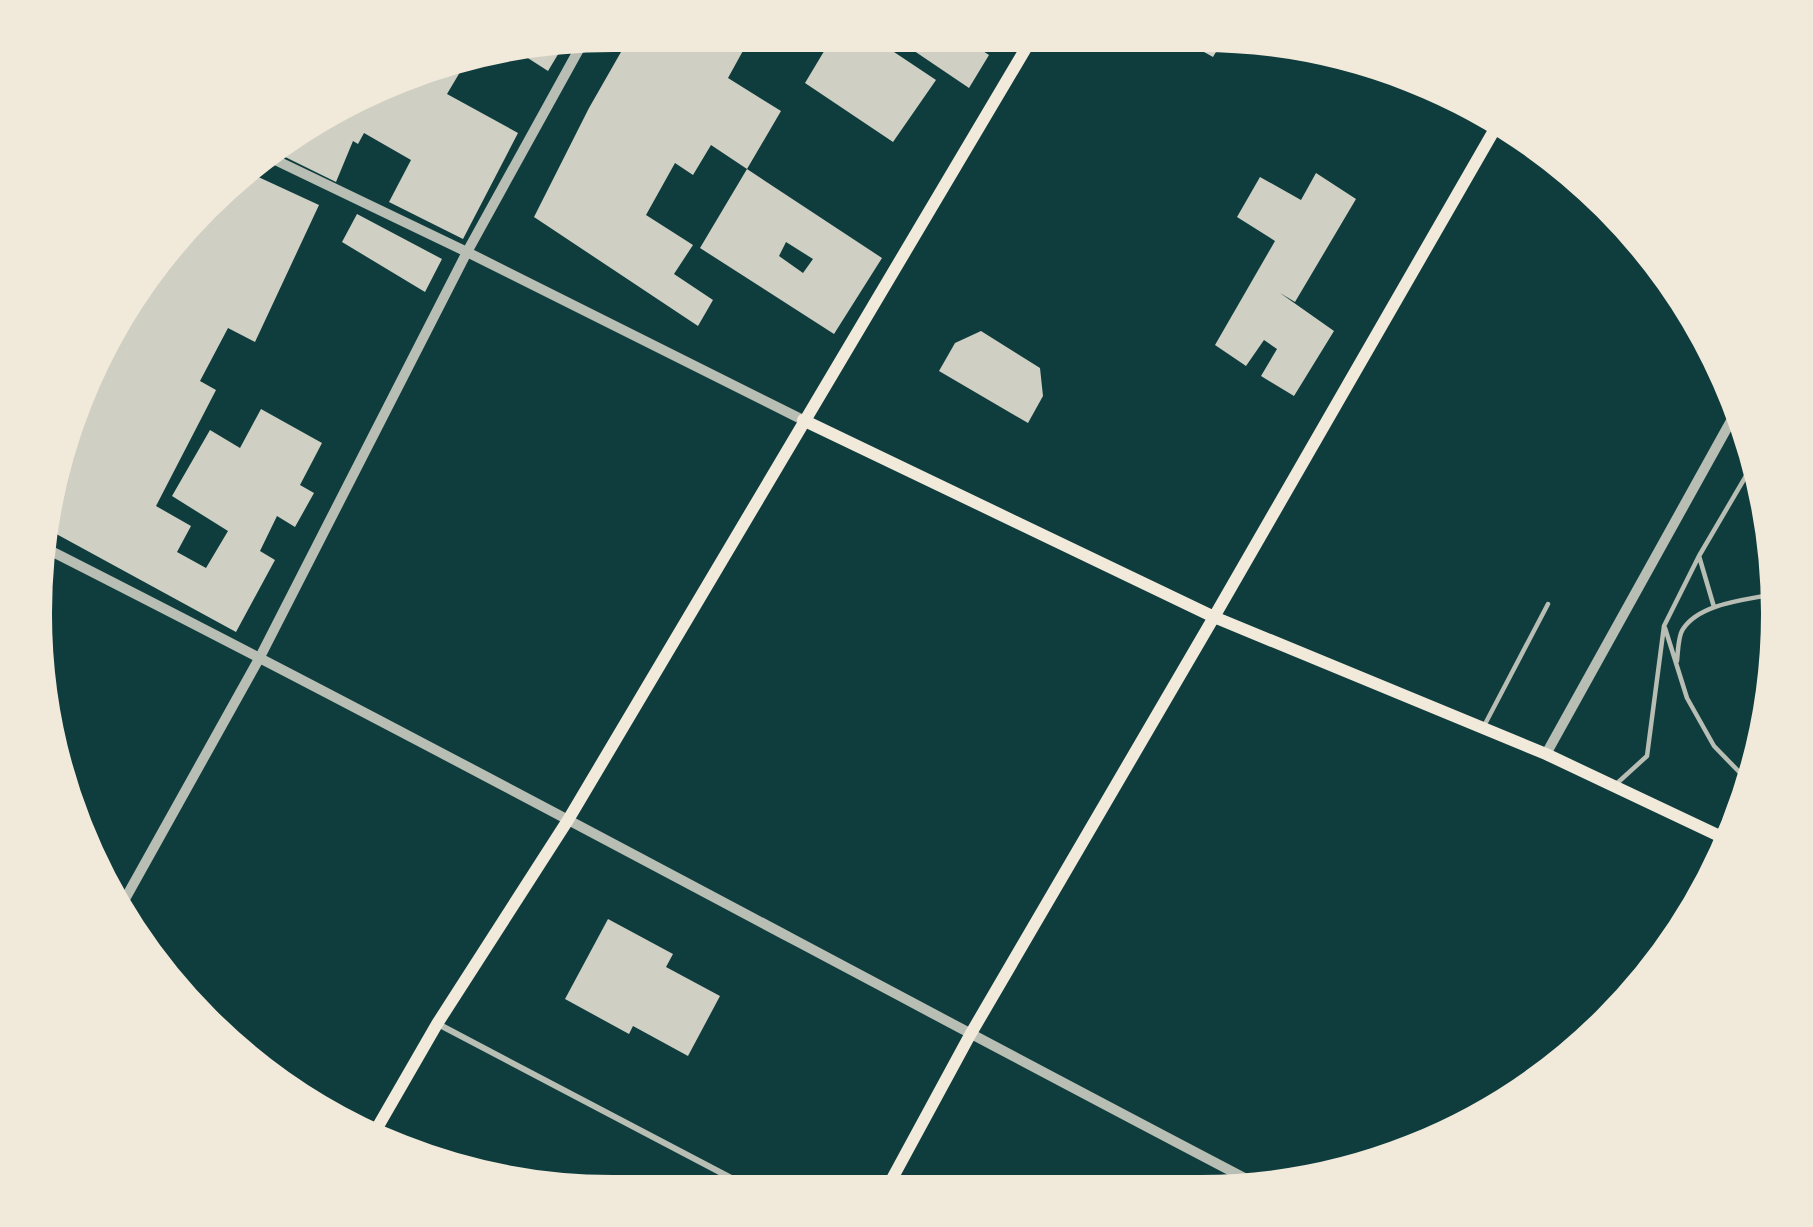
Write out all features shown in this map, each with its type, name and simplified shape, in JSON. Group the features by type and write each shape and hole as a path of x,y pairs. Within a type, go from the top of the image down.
{"main road":[{"path":"377,1127 437,1024 568,820 1026,48"},
{"path":"892,1179 970,1035 1494,131"},
{"path":"804,420 1214,617 1546,753 1719,836"}],"street":[{"path":"125,898 260,657 467,252 579,49"},
{"path":"276,160 467,252 804,420"},
{"path":"1546,753 1731,421"},
{"path":"52,551 260,657 970,1035 1243,1177"},
{"path":"437,1024 733,1179"}],"lane":[{"path":"1614,786 1647,756 1664,626 1699,556 1747,473"},
{"path":"1699,556 1714,607"},
{"path":"1677,662 1682,630 1697,615 1714,607 1765,596"},
{"path":"1483,728 1548,604"},
{"path":"1664,626 1688,698 1714,746 1741,775"}],"building":[{"path":"623,48 744,48 728,78 781,111 747,169 711,145 693,175 675,163 646,215 693,245 674,274 713,300 698,326 534,217 589,108"},
{"path":"826,48 888,48 936,80 893,142 805,83"},
{"path":"910,48 978,48 989,55 969,88"},
{"path":"1197,48 1218,48 1213,57"},
{"path":"560,51 548,71 524,56"},
{"path":"462,69 447,94 518,133 463,239 389,202 411,160 364,133 358,144 353,141 336,182 282,155 363,106 397,91"},
{"path":"747,169 882,258 834,334 700,248","holes":["786,242 813,259 803,273 779,256"]},
{"path":"1316,173 1356,199 1295,302 1280,293 1334,331 1294,396 1261,376 1277,349 1264,340 1246,366 1215,345 1275,241 1237,217 1260,177 1301,200"},
{"path":"256,176 319,205 255,342 228,328 200,381 216,390 156,506 191,526 177,552 206,568 228,531 172,496 210,430 240,448 261,409 322,443 300,485 314,493 295,527 277,516 260,551 275,560 236,632 54,533 67,467 78,432 106,363 124,331 143,299 188,241"},
{"path":"357,214 442,259 425,292 342,242"},
{"path":"981,331 1040,368 1043,396 1028,423 939,371 955,343"},
{"path":"608,919 673,954 666,967 720,996 688,1056 633,1026 629,1034 565,999"}]}
